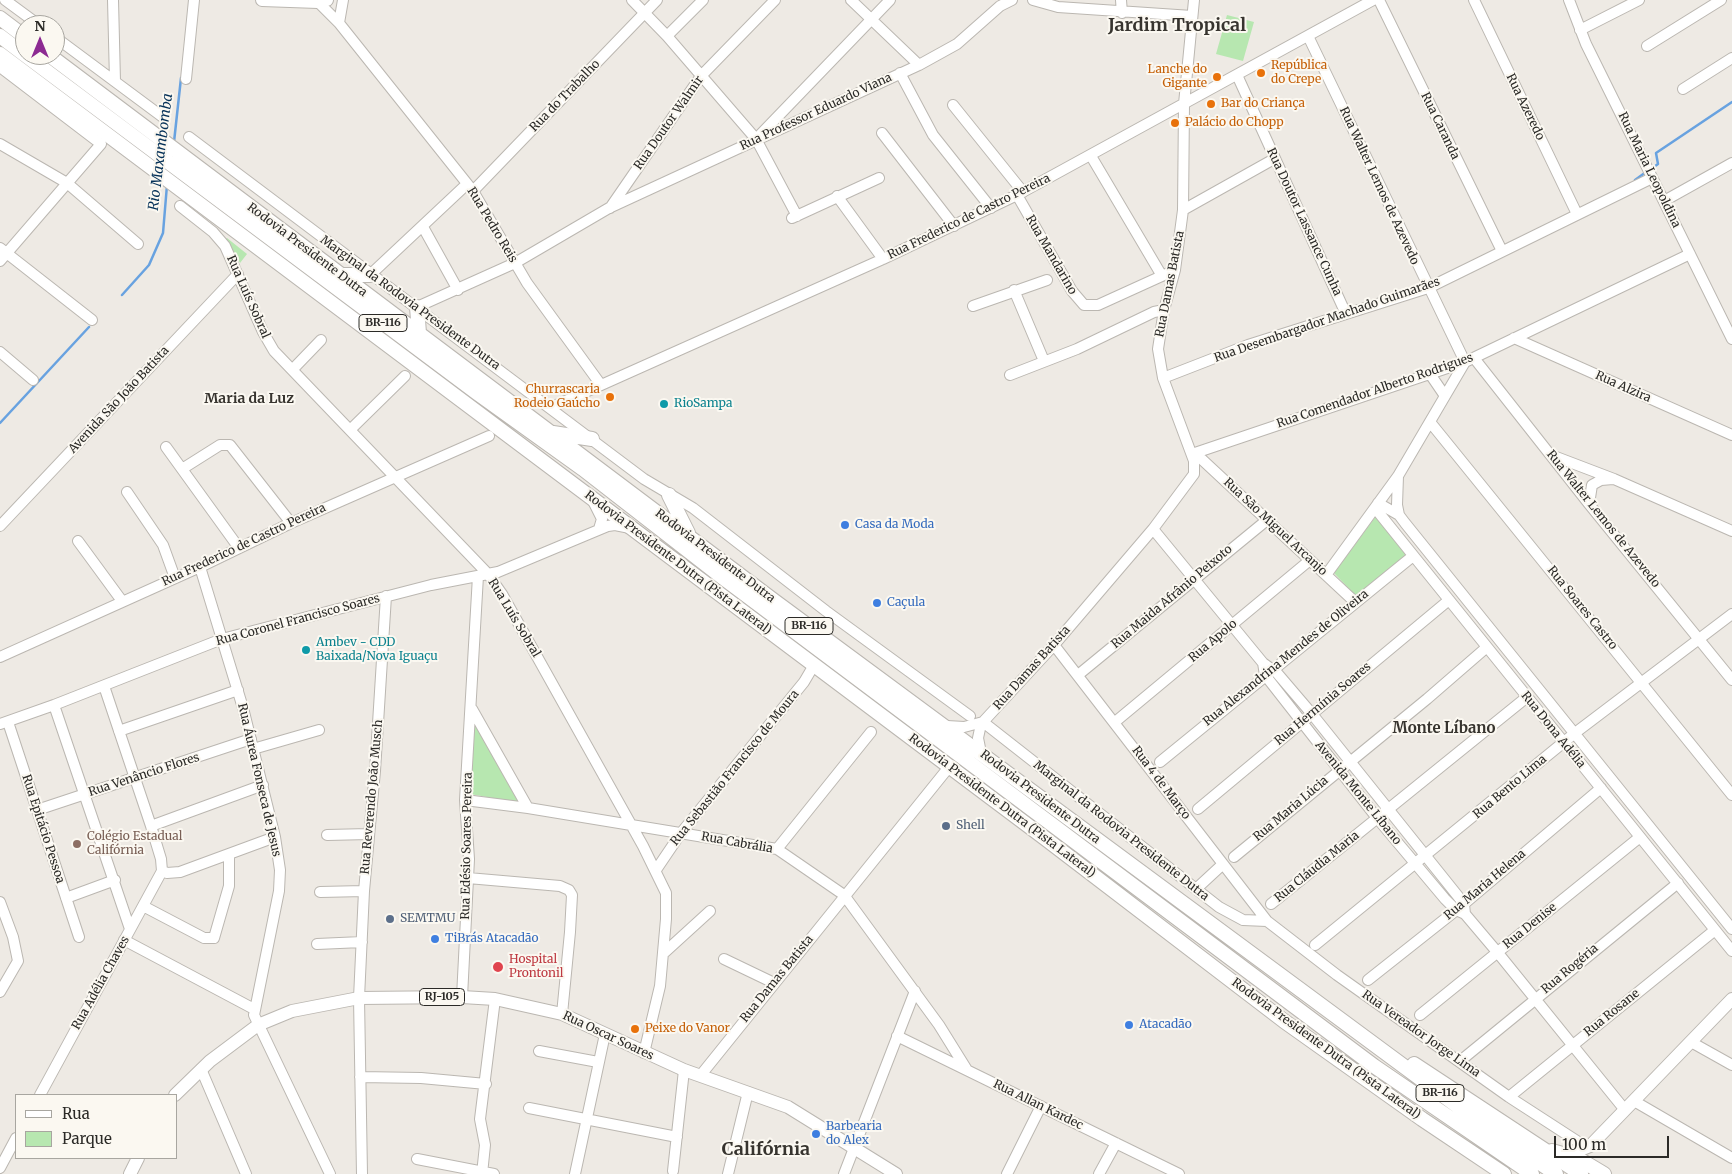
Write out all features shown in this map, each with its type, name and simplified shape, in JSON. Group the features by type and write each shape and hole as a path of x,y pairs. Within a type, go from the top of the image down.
{"highway":[{"path":"0,18 15,29"},
{"name":"Rodovia Presidente Dutra","path":"0,36 15,47"},
{"name":"Rodovia Presidente Dutra (Pista Lateral)","path":"0,54 1288,1023 1422,1120 1504,1174"},
{"name":"Rodovia Presidente Dutra","path":"40,65 159,146 185,158 689,536 947,726 981,754 1467,1113 1556,1174"},
{"name":"Rodovia Presidente Dutra","path":"61,65 159,146 186,175 477,393 583,469 738,589 1374,1066 1532,1174"},
{"path":"341,275 370,275"},
{"path":"417,307 419,334"},
{"path":"550,432 592,438"},
{"path":"669,495 689,536"},
{"name":"BR-116","path":"1326,1009 1468,1098 1540,1147 1584,1169"},
{"path":"1540,1147 1568,1155 1584,1169 1604,1174"}],"main road":[{"name":"Rua Pedro Reis","path":"262,0 322,1"},
{"name":"Rua Oscar Soares","path":"176,1094 201,1069 258,1025 292,1010 359,998 495,998 562,1014 684,1070 748,1092 801,1114 896,1174"},
{"path":"1568,1155 1585,1145 1625,1110 1732,999"},
{"path":"1584,1169 1585,1145"},
{"path":"130,1174 138,1159"}],"street":[{"path":"5,0 25,15"},
{"path":"113,0 115,81"},
{"path":"186,80 194,0"},
{"path":"339,23 343,0"},
{"path":"632,0 667,36 756,139 794,217 879,178"},
{"name":"Rua do Trabalho","path":"370,275 470,188 657,0"},
{"path":"667,36 703,0"},
{"name":"Rua Doutor Walmir","path":"609,208 701,76 775,0"},
{"path":"851,0 920,65"},
{"path":"756,139 890,0"},
{"name":"Rua Professor Eduardo Viana","path":"417,307 515,263 609,208 920,65 957,44 1000,6 1012,0"},
{"path":"1032,0 1058,7 1122,13 1192,16"},
{"path":"1121,0 1122,13"},
{"name":"Rua Frederico de Castro Pereira","path":"552,407 883,259 991,208 1091,156 1372,0"},
{"name":"Rua Caranda","path":"1379,0 1502,251"},
{"name":"Rua Azeredo","path":"1474,0 1576,214"},
{"name":"Rua Maria Leopoldina","path":"1569,0 1580,30 1732,339"},
{"path":"1580,30 1639,0"},
{"path":"1647,46 1721,0"},
{"name":"Rua Pedro Reis","path":"322,1 470,188 526,283 601,385"},
{"name":"Rua Damas Batista","path":"982,723 1054,645 1153,529 1194,474 1194,453 1163,378 1158,349 1164,310 1175,270 1182,210 1184,104 1192,16 1196,1"},
{"name":"Rua Walter Lemos de Azevedo","path":"1308,36 1428,288 1470,360 1700,638 1732,680"},
{"path":"65,44 164,118"},
{"path":"1683,88 1732,58"},
{"path":"0,67 101,144 4,250 0,261"},
{"path":"900,73 933,135 991,208"},
{"name":"Rua Doutor Lassance Cunha","path":"1237,76 1346,314"},
{"path":"794,100 798,121"},
{"path":"953,105 1020,193"},
{"path":"882,133 954,226"},
{"name":"Marginal da Rodovia Presidente Dutra","path":"189,137 370,275 417,307 669,495 693,508 818,605 970,716"},
{"path":"0,144 67,183 138,244"},
{"path":"1091,156 1162,276"},
{"path":"1182,210 1274,159"},
{"path":"1664,201 1732,162"},
{"name":"Rua Desembargador Machado Guimarães","path":"1163,378 1248,345 1428,288 1576,214 1650,174"},
{"name":"Rua Mandarino","path":"1020,193 1072,291 1084,305 1098,305 1175,270"},
{"path":"837,196 883,259"},
{"name":"Rua Luís Sobral","path":"180,206 218,237 229,253 266,340 352,429 502,594 656,870 666,893 665,952 655,1014 644,1053"},
{"path":"423,227 458,290"},
{"path":"4,250 92,320"},
{"name":"Rua Comendador Alberto Rodrigues","path":"1194,453 1470,360 1690,254"},
{"name":"Avenida São João Batista","path":"0,526 238,274"},
{"path":"973,306 1014,290 1047,280"},
{"path":"1014,290 1044,361"},
{"path":"1010,374 1077,349 1154,312 1164,310"},
{"name":"Rua Alzira","path":"1514,338 1732,435"},
{"path":"293,369 321,340"},
{"path":"0,352 33,380"},
{"path":"1326,575 1398,476 1445,396 1470,360"},
{"path":"1430,374 1445,396"},
{"path":"352,429 405,376"},
{"name":"Rua Soares Castro","path":"1430,422 1732,795"},
{"name":"Rua Frederico de Castro Pereira","path":"0,657 122,600 200,567 291,523 489,436"},
{"path":"182,469 220,445 230,445 291,523"},
{"path":"166,448 239,548"},
{"name":"Rua São Miguel Arcanjo","path":"1194,453 1355,602"},
{"path":"1550,455 1614,479 1732,532"},
{"path":"1398,476 1397,496 1399,515"},
{"path":"1588,504 1592,485 1601,480 1614,479"},
{"path":"127,492 163,545 175,578"},
{"path":"586,494 601,514 602,522 599,529"},
{"name":"Rua Dona Adélia","path":"1376,506 1399,515 1732,929"},
{"name":"Rua Dona Adélia","path":"1376,506 1449,600 1732,951"},
{"name":"Rua Maida Afrânio Peixoto","path":"1078,675 1267,520"},
{"name":"Rua Coronel Francisco Soares","path":"4,723 222,639 386,596 504,571 599,529 615,525 632,529"},
{"name":"Avenida Monte Líbano","path":"1153,529 1269,672 1302,722 1377,818 1498,953 1625,1110"},
{"path":"78,541 122,600"},
{"name":"Rua Alexandrina Mendes de Oliveira","path":"1160,762 1414,556"},
{"name":"Rua Apolo","path":"1115,722 1310,560"},
{"name":"Rua Áurea Fonseca de Jesus","path":"200,567 251,739 275,837 280,870 279,891 254,1009 258,1025 330,1174"},
{"name":"Rua Edésio Soares Pereira","path":"462,997 468,878 468,827 465,800 483,575"},
{"name":"Rua Reverendo João Musch","path":"362,1174 359,998 364,891 386,596"},
{"name":"Rua Hermínia Soares","path":"1198,809 1449,600"},
{"name":"Rua Bento Lima","path":"1315,945 1564,742 1732,614"},
{"name":"Rua 4 de Março","path":"1054,645 1267,921"},
{"name":"Rua Maria Lúcia","path":"1234,857 1339,769 1427,699 1487,647"},
{"name":"Rua Sebastião Francisco de Moura","path":"656,870 681,833 804,682 814,665"},
{"name":"Avenida Monte Líbano","path":"1269,672 1312,714 1426,856 1461,910"},
{"path":"104,686 151,826 161,859 162,871 167,873 180,872 275,837"},
{"path":"119,732 238,690"},
{"name":"Rua Cláudia Maria","path":"1271,904 1527,697"},
{"path":"54,705 86,794 130,929"},
{"path":"472,708 528,808"},
{"name":"Rua Epitácio Pessoa","path":"4,723 37,810 79,937"},
{"path":"947,726 964,727 982,723 978,738 981,754"},
{"name":"Marginal da Rodovia Presidente Dutra","path":"982,723 1225,911 1251,922 1267,921"},
{"path":"253,750 319,730"},
{"path":"777,849 871,732"},
{"name":"Rua Venâncio Flores","path":"37,810 251,739"},
{"name":"Rua Damas Batista","path":"700,1076 949,767"},
{"path":"151,826 263,786"},
{"name":"Rua Maria Helena","path":"1368,980 1461,910 1601,788"},
{"name":"Rua Cabrália","path":"465,800 528,808 777,849 844,896 940,1025 968,1070"},
{"path":"326,835 369,834"},
{"name":"Rua Denise","path":"1420,1015 1640,837"},
{"path":"143,906 204,938 214,938 229,886 230,854"},
{"path":"1196,889 1223,864"},
{"name":"Rua Adélia Chaves","path":"41,1094 162,871"},
{"path":"468,878 560,886 570,890 572,895 570,932 562,1014"},
{"path":"66,898 115,880"},
{"name":"Rua Rogéria","path":"1465,1057 1678,883"},
{"path":"320,892 364,891"},
{"path":"0,902 18,961 0,992"},
{"path":"665,952 710,912"},
{"name":"Rua Vereador Jorge Lima","path":"1267,921 1330,970 1509,1097 1585,1145"},
{"name":"Rua Rosane","path":"1509,1097 1715,930"},
{"path":"124,940 254,1009"},
{"path":"317,944 362,942"},
{"path":"724,959 774,983"},
{"path":"844,1174 915,991"},
{"path":"482,1173 486,1145 480,1123 495,998"},
{"path":"575,1174 605,1034"},
{"name":"Rua Allan Kardec","path":"897,1036 1179,1174"},
{"path":"1691,1042 1732,1065"},
{"path":"539,1051 598,1062"},
{"path":"201,1069 246,1174"},
{"path":"673,1171 684,1070"},
{"path":"360,1077 421,1078 486,1084"},
{"path":"728,1174 748,1092"},
{"path":"1634,1101 1732,1158"},
{"path":"1007,1174 1041,1106"},
{"path":"529,1108 677,1137"},
{"path":"0,1168 15,1140"},
{"path":"1099,1174 1116,1143"},
{"path":"417,1159 494,1174"}],"green space":[{"path":"1227,15 1254,22 1243,61 1216,54"},
{"path":"226,238 247,254 240,263"},
{"path":"1376,516 1407,554 1357,597 1334,573"},
{"path":"473,719 521,803 470,794"}],"waterway":[{"name":"Rio Maxambomba","path":"174,142 181,78"},
{"path":"1651,169 1658,164 1656,153 1732,102"},
{"path":"1635,180 1646,172"},
{"name":"Rio Maxambomba","path":"122,295 149,265 163,233 167,185"},
{"name":"Rio Maxambomba","path":"0,423 89,327"}],"place":[{"name":"República do Crepe","path":"1261,73"},
{"name":"Lanche do Gigante","path":"1217,77"},
{"name":"Bar do Criança","path":"1211,104"},
{"name":"Palácio do Chopp","path":"1175,123"},
{"name":"Churrascaria Rodeio Gaúcho","path":"610,397"},
{"name":"RioSampa","path":"664,404"},
{"name":"Casa da Moda","path":"845,525"},
{"name":"Caçula","path":"877,603"},
{"name":"Ambev - CDD Baixada/Nova Iguaçu","path":"306,650"},
{"name":"Shell","path":"946,826"},
{"name":"Colégio Estadual Califórnia","path":"77,844"},
{"name":"SEMTMU","path":"390,919"},
{"name":"TiBrás Atacadão","path":"435,939"},
{"name":"Hospital Prontonil","path":"498,967"},
{"name":"Atacadão","path":"1129,1025"},
{"name":"Peixe do Vanor","path":"635,1029"},
{"name":"Barbearia do Alex","path":"816,1134"}],"district":[{"name":"Jardim Tropical","path":"1177,26"},
{"name":"Maria da Luz","path":"249,399"},
{"name":"Monte Líbano","path":"1444,729"},
{"name":"Califórnia","path":"766,1150"}]}
